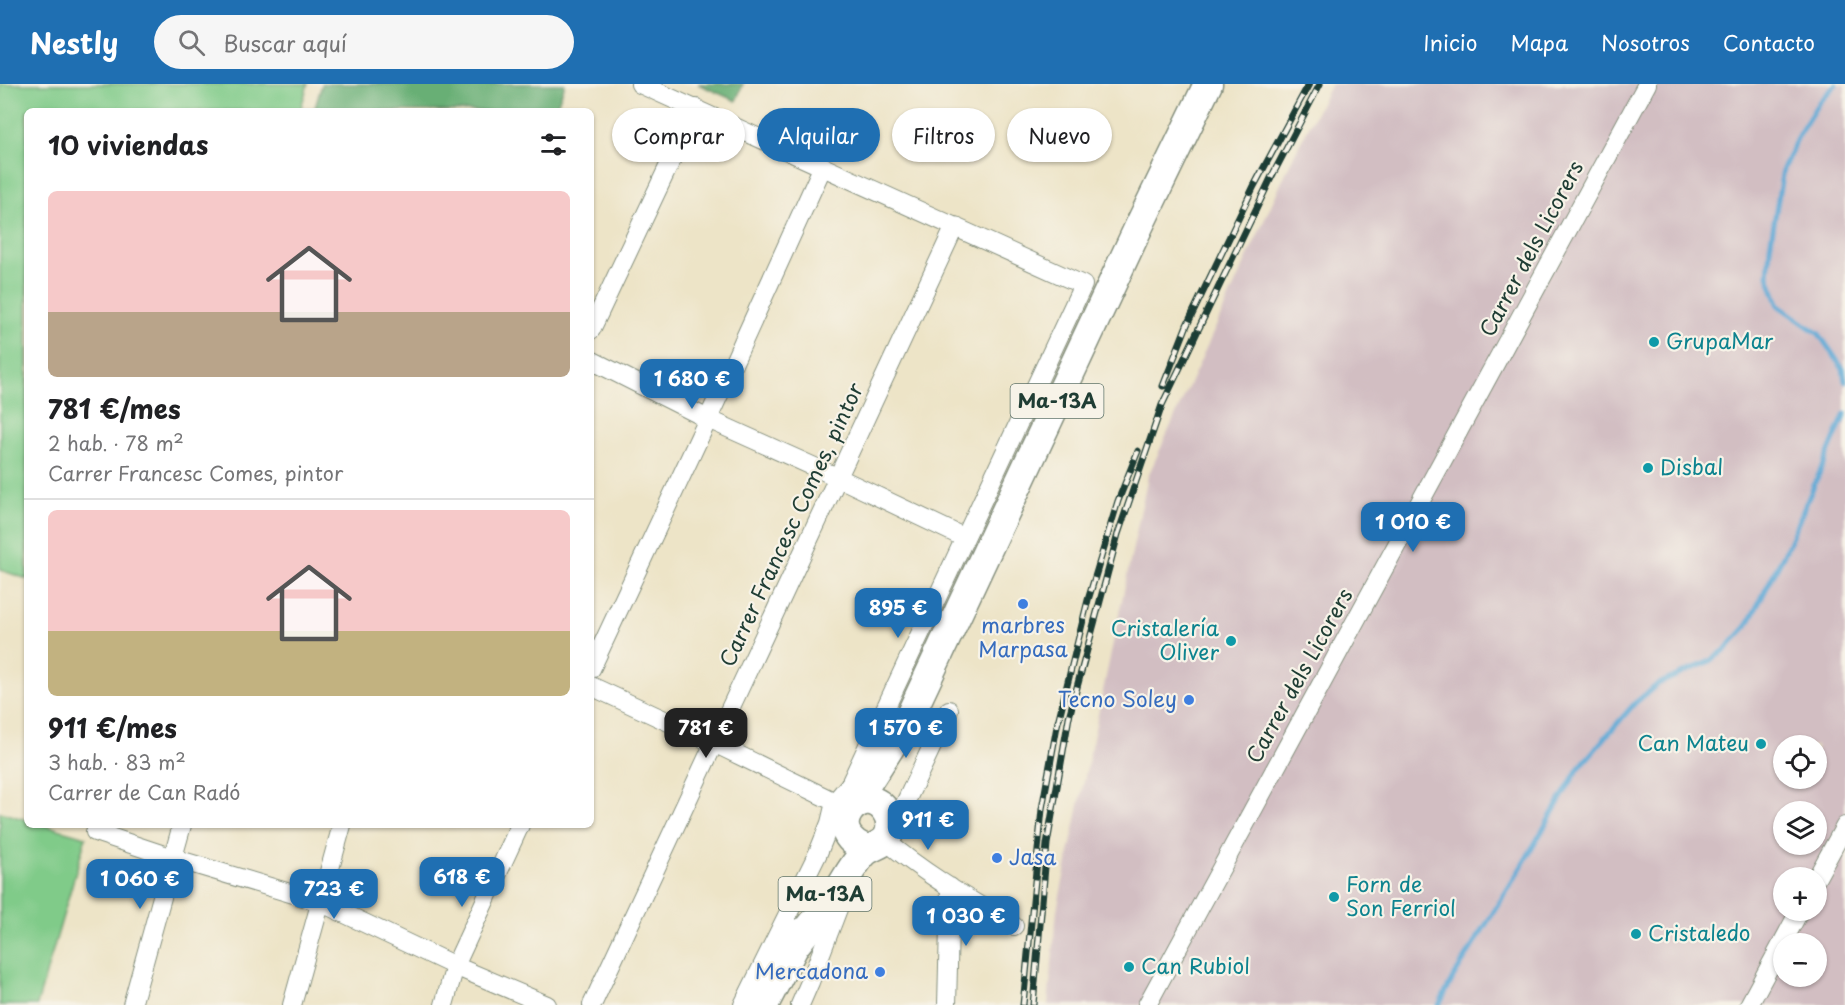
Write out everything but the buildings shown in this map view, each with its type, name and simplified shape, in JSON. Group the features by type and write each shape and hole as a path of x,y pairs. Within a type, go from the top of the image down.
{"main road":[{"name":"Ma-13A","path":"873,837 845,826 846,813 850,807 847,803 868,782 909,718 1208,84"},
{"name":"Ma-13A","path":"765,1005 794,947 835,895 873,837 888,801 909,718"}],"street":[{"path":"640,84 696,108"},
{"name":"Carrer dels Licorers","path":"1147,1005 1647,84"},
{"path":"743,1005 818,853 830,823 847,803 850,784 1083,285 745,130"},
{"path":"594,324 670,162"},
{"path":"594,663 824,166"},
{"name":"Carrer Francesc Comes, pintor","path":"592,1005 955,226"},
{"path":"594,362 708,419 964,538"},
{"path":"594,687 847,803"},
{"path":"800,1005 873,837 901,812 949,710"},
{"path":"1823,867 1845,826"},
{"path":"132,1005 181,828"},
{"path":"292,1005 341,828"},
{"path":"444,1005 455,966 519,828"},
{"path":"95,832 320,902 455,966 547,1005"},
{"path":"873,837 1014,927"},
{"path":"947,1005 950,887"},
{"path":"1749,1005 1794,921"}],"shaded area":[{"path":"1331,84 1845,84 1845,1005 1048,1005 1057,910 1148,476 1293,157"}],"green space":[{"path":"0,84 308,84 301,108 24,108 24,578 0,570"},
{"path":"322,84 565,84 556,108 315,108"},
{"path":"698,84 743,84 736,101"},
{"path":"0,812 24,819 24,828 54,828 86,837 37,1005 0,1005"}],"waterway":[{"path":"1836,84 1819,102 1799,134 1783,169 1770,247 1768,276 1779,306 1819,334 1843,369 1845,381"},
{"path":"1439,1005 1578,769 1635,703 1658,684 1708,662 1725,650 1747,626 1786,550 1845,414"}],"railway":[{"path":"1163,386 1187,325 1254,186 1309,84"},
{"path":"1033,1005 1047,844 1069,717 1118,534 1162,405 1272,176 1320,84"},
{"path":"1023,1005 1042,809 1057,726 1088,600 1118,501 1138,451"}],"place":[{"name":"GrupaMar","path":"1654,342"},
{"name":"Disbal","path":"1648,468"},
{"name":"marbres Marpasa","path":"1023,604"},
{"name":"Cristalería Oliver","path":"1231,641"},
{"name":"Tecno Soley","path":"1189,700"},
{"name":"Can Mateu","path":"1761,744"},
{"name":"Jasa","path":"997,858"},
{"name":"Forn de Son Ferriol","path":"1334,897"},
{"name":"Cristaledo","path":"1636,934"},
{"name":"Can Rubiol","path":"1129,967"},
{"name":"Mercadona","path":"880,972"}]}
